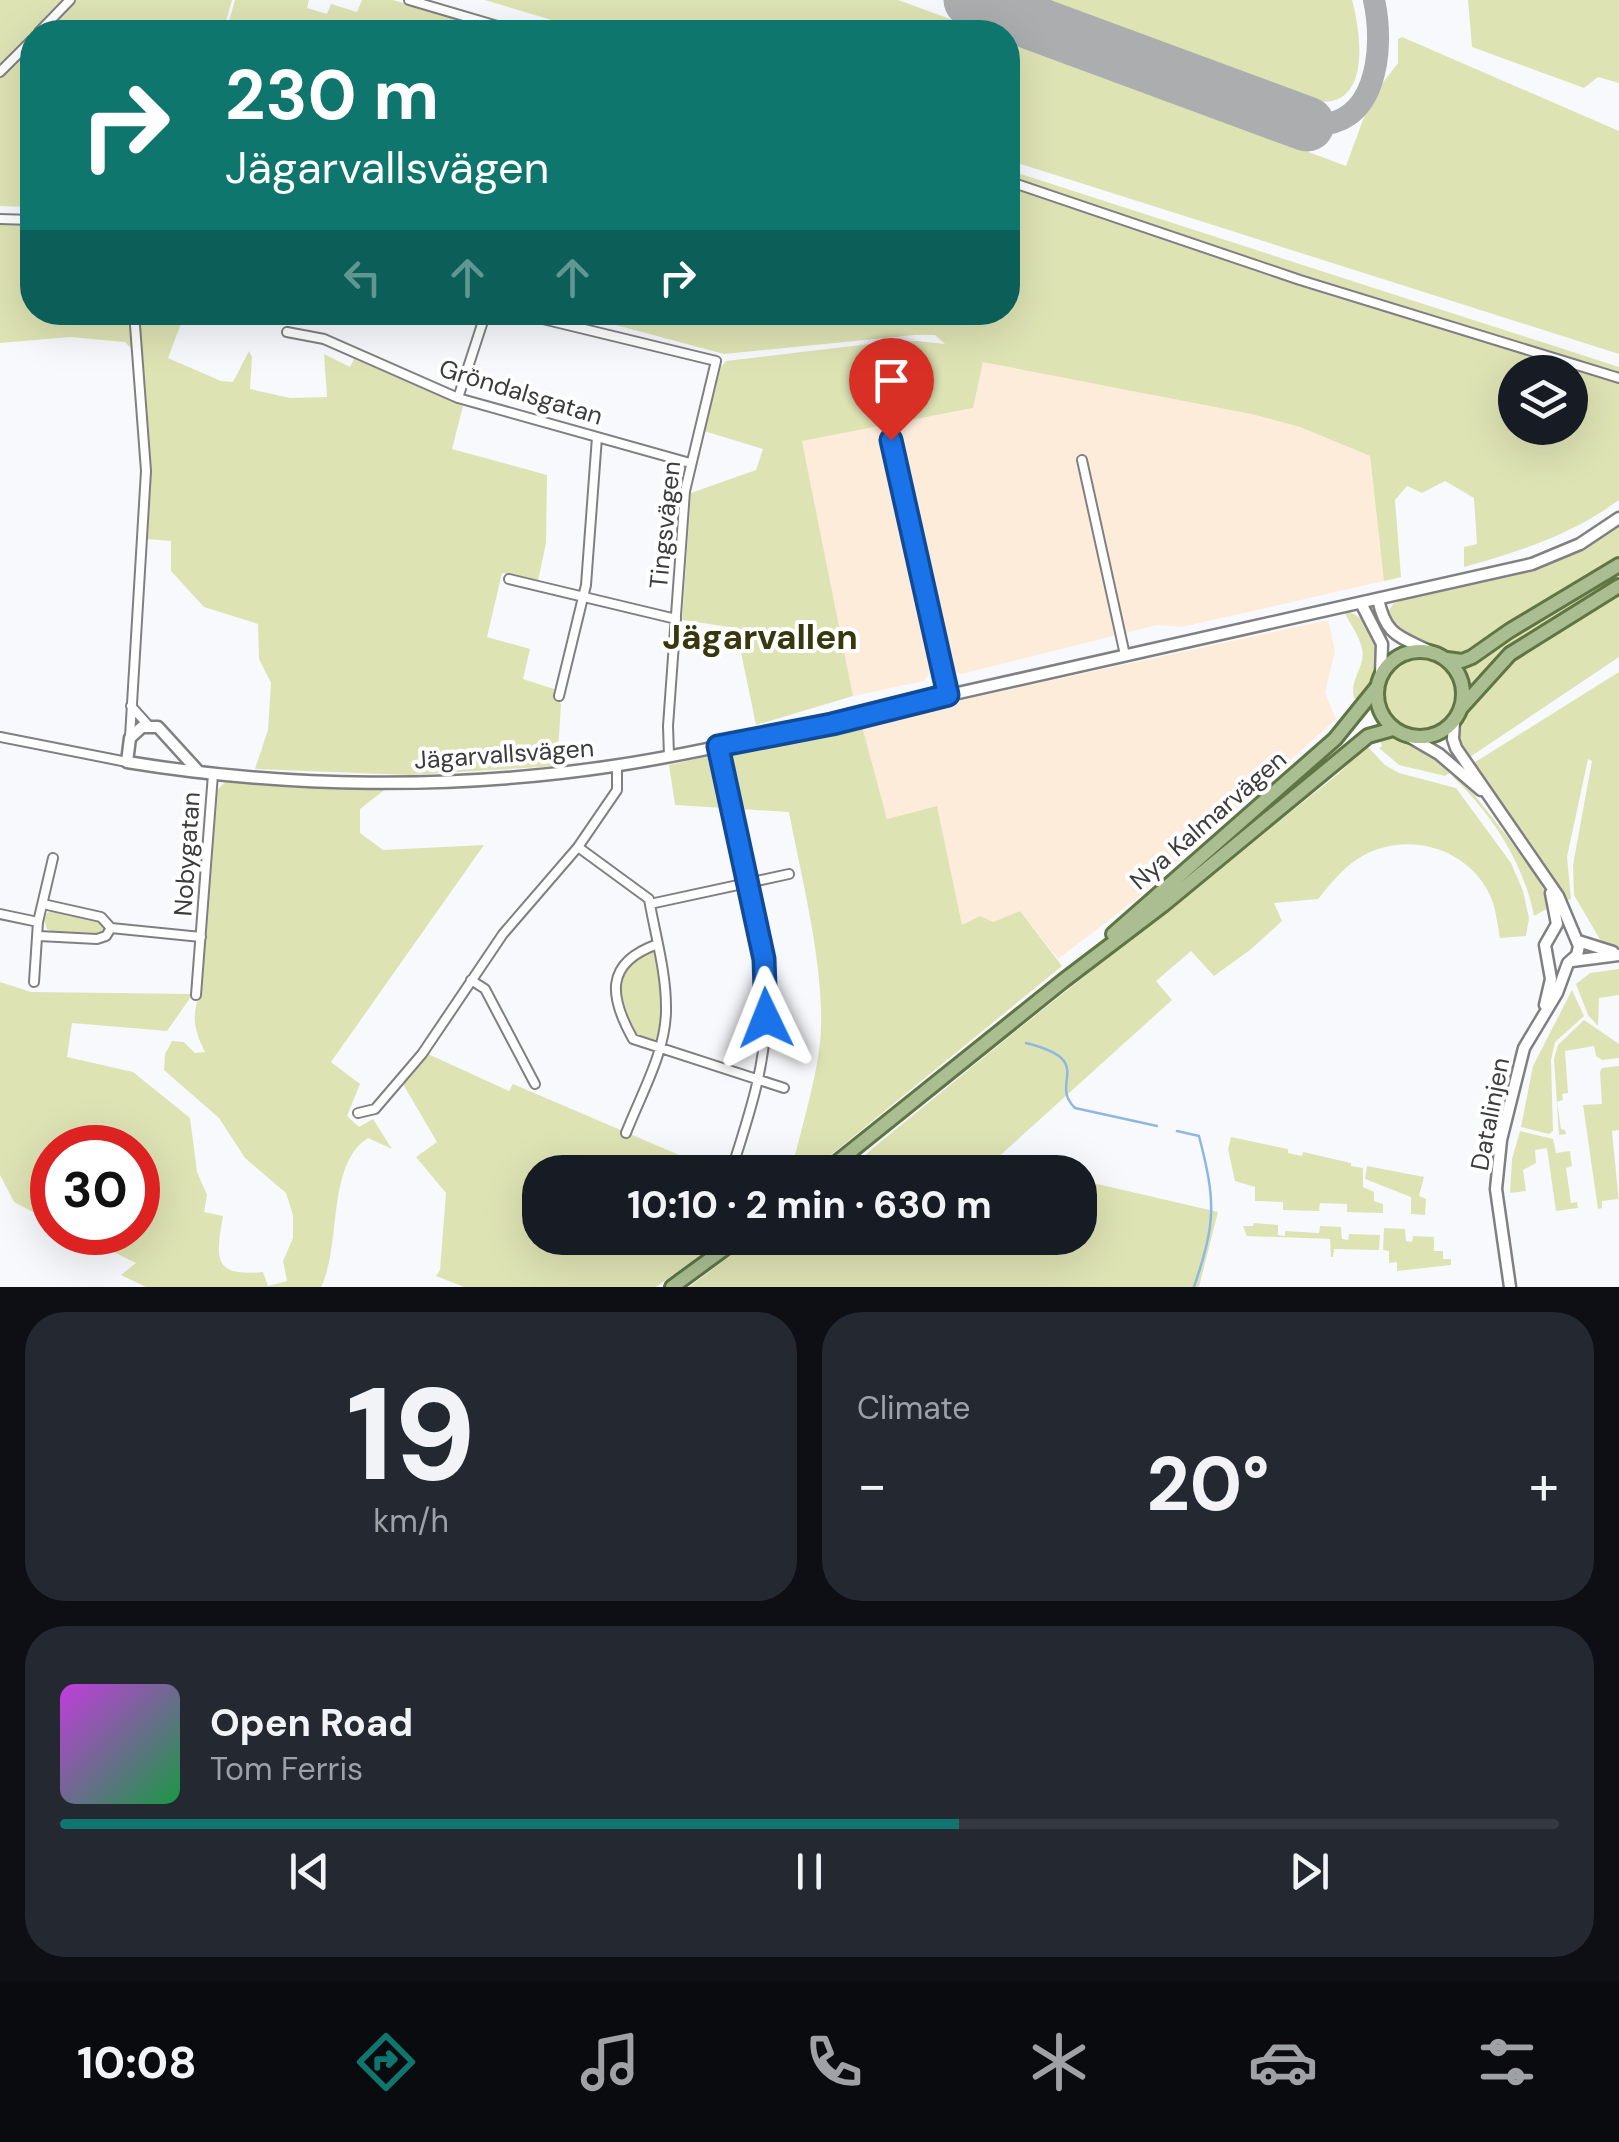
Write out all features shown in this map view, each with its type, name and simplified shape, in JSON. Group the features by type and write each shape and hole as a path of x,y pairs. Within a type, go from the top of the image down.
{"main road":[{"path":"1619,566 1472,657 1455,661 1415,651 1399,656 1379,681 1381,714 1393,729 1408,736 1428,737 1457,715 1510,654 1619,586"},
{"path":"1437,655 1461,681 1457,715"},
{"name":"Nya Kalmarvägen","path":"1063,981 1156,893 1335,739 1356,717 1379,681"},
{"name":"Nya Kalmarvägen","path":"846,1155 1163,905 1368,736 1393,729"},
{"path":"672,1287 716,1255"}],"street":[{"path":"51,20 70,0"},
{"path":"409,0 477,20"},
{"path":"0,72 20,52"},
{"path":"1020,184 1300,280 1619,378"},
{"path":"0,737 127,762 146,454 135,325"},
{"path":"458,398 482,325"},
{"name":"Tingsvägen","path":"567,325 716,362 683,502 669,756"},
{"name":"Gröndalsgatan","path":"287,332 324,339 458,398 690,463"},
{"path":"559,696 584,597 596,437"},
{"path":"891,440 948,695"},
{"path":"1082,460 1125,656"},
{"name":"Jägarvallsvägen","path":"127,762 213,774 332,782 530,776 616,765 1125,656 1543,560 1580,544 1619,518"},
{"path":"509,578 676,619"},
{"path":"1378,600 1388,628 1437,655"},
{"path":"1361,603 1382,644 1379,681"},
{"path":"130,704 148,725 166,733 199,772"},
{"path":"1457,715 1454,744 1562,904 1578,940 1577,955 1570,962"},
{"path":"130,738 148,725"},
{"path":"1408,736 1459,770 1492,801"},
{"path":"718,746 764,964 766,1018 758,1081 737,1155"},
{"path":"358,1113 375,1108 410,1069 503,934 578,847 613,797 618,784 616,765"},
{"name":"Nobygatan","path":"196,995 213,774"},
{"path":"578,847 649,898 658,944 666,1007 660,1049 626,1133"},
{"path":"34,982 38,922 53,858"},
{"path":"650,904 789,874"},
{"path":"1542,874 1556,907 1557,924 1545,945 1550,958 1556,963 1619,954"},
{"name":"Nobygatan","path":"43,904 101,917 111,928"},
{"path":"0,914 38,922"},
{"name":"Nobygatan","path":"111,928 202,936"},
{"name":"Nobygatan","path":"38,936 97,939 106,936 111,928"},
{"path":"1553,932 1566,930 1578,940 1619,954"},
{"path":"658,944 630,961 616,981 617,1010 633,1039 784,1088"},
{"name":"Datalinjen","path":"1510,1287 1496,1189 1498,1160 1518,1064 1549,993 1550,958"},
{"name":"Datalinjen","path":"1543,1012 1570,962"},
{"path":"471,980 485,989 536,1084"}],"shaded area":[{"path":"983,361 1251,414 1300,427 1370,456 1384,581 1182,627 1157,625 962,674 947,666 933,668 924,681 853,696 802,441 973,408"},
{"path":"1328,620 1335,651 1325,693 1336,719 1134,901 1058,959 1020,911 993,922 962,926 937,807 887,819 861,722"}],"green space":[{"path":"0,0 232,0 226,20 20,20 20,207 0,206"},
{"path":"235,0 309,0 307,8 327,14 331,4 357,12 362,0 393,0 461,20 229,20"},
{"path":"485,0 898,0 953,20 552,20"},
{"path":"1041,0 1352,0 1358,31 1358,66 1346,94 1333,101 1315,101"},
{"path":"1468,0 1619,0 1619,83 1598,77 1584,88 1472,47"},
{"path":"1402,37 1619,131 1619,354 1020,164 1020,44 1346,166 1371,98 1398,63 1398,39"},
{"path":"1020,174 1582,355 1558,355 1160,230 1020,181"},
{"path":"1020,188 1533,355 1498,355 1498,445 1588,445 1588,373 1619,383 1619,500 1545,541 1464,567 1464,547 1477,544 1474,498 1445,481 1422,493 1407,486 1395,500 1401,577 1384,581 1370,456 1300,427 1251,414 983,362 973,408 802,441 853,696 756,725 736,628 682,620 691,493 756,470 763,449 704,431 721,367 726,361 878,343 945,344 935,335 724,354 616,325 1020,325"},
{"path":"0,221 20,222 20,325 133,325 135,352 125,342 70,337 0,343"},
{"path":"138,325 180,325 168,358 221,381 233,382 249,351 250,389 290,398 327,397 324,354 350,367 354,359 463,406 452,449 547,475 546,543 538,581 502,573 487,637 530,649 523,679 557,690 561,705 557,766 410,775 255,769 268,730 271,683 259,659 258,624 204,607 171,571 171,541 146,539 150,452"},
{"path":"1588,357 1619,367 1619,374 1588,364"},
{"path":"1619,525 1619,556 1464,653 1447,653 1393,627 1386,615 1393,604 1408,598 1544,564 1595,541"},
{"path":"1619,575 1519,641 1467,688 1460,669 1475,664 1521,632"},
{"path":"1619,596 1619,657 1467,759 1456,735 1465,711 1480,691 1526,653"},
{"path":"1344,611 1367,625 1377,652 1375,675 1359,700 1354,698 1353,691 1362,649"},
{"path":"1419,659 1443,670 1454,694 1443,718 1419,729 1395,718 1384,694 1395,670"},
{"path":"1619,672 1619,946 1602,943 1574,895 1573,865 1592,761 1588,759 1567,857 1571,899 1565,901 1472,764"},
{"path":"861,722 887,819 937,806 962,925 980,916 993,922 1020,911 1062,966 831,1155 795,1155 813,1082 821,1024 813,932 789,812 675,805 669,765"},
{"path":"1390,736 1410,743 1453,770 1445,776 1399,765 1379,748 1379,737"},
{"path":"1367,746 1399,773 1456,788 1511,863 1529,918 1526,936 1500,938 1489,893 1478,876 1448,853 1411,844 1373,851 1345,868 1318,899 1274,903 1282,921 1214,976 1191,951 1156,981 1172,1000 1001,1155 866,1155 1016,1031 1337,775"},
{"path":"1458,774 1535,872 1552,906 1534,916 1514,859 1481,807 1453,777"},
{"path":"226,781 387,788 360,809 360,833 383,850 484,845 331,1062 360,1084 347,1116 359,1127 373,1119 392,1149 368,1138 355,1150 346,1167 321,1287 146,1287 121,1275 136,1263 120,1255 160,1255 160,1125 30,1125 30,1210 14,1202 0,1175 0,982 31,992 193,994 167,1031 72,1023 67,1057 133,1072 190,1118 197,1172 207,1195 204,1212 223,1216 221,1262 234,1271 263,1272 268,1286 287,1281 283,1261 293,1238 293,1215 286,1193 245,1158 219,1118 164,1070 165,1054 172,1041 184,1042 195,1053 205,1052 195,1016 215,792"},
{"path":"55,910 99,920 105,929 84,936 53,932 44,921 47,913"},
{"path":"654,949 663,1005 658,1038 652,1042 627,1025 620,997 629,968"},
{"path":"1619,969 1619,995 1599,998 1598,1026 1588,1015 1576,984 1590,973"},
{"path":"1572,990 1584,1016 1555,1042 1551,1060 1553,1131 1549,1134 1521,1127 1533,1066"},
{"path":"1584,1020 1619,1044 1619,1058 1602,1060 1596,1056 1594,1046 1565,1051 1568,1093 1562,1094 1563,1100 1557,1102 1561,1129 1566,1134 1559,1135 1554,1059 1558,1045"},
{"path":"428,1054 509,1091 513,1084 679,1155 522,1155 522,1255 700,1255 656,1287 464,1287 436,1276 440,1270 446,1193 416,1157 437,1142 403,1084"},
{"path":"1619,1066 1619,1130 1612,1131 1619,1203 1618,1199 1602,1201 1602,1208 1598,1209 1583,1105 1602,1104 1600,1072 1602,1068"},
{"path":"1520,1131 1553,1139 1556,1153 1570,1151 1572,1166 1566,1168 1571,1203 1577,1202 1578,1208 1556,1211 1547,1148 1535,1150 1536,1163 1523,1170 1526,1191 1510,1193 1512,1159"},
{"path":"1231,1137 1363,1168 1363,1187 1374,1192 1374,1201 1383,1204 1383,1213 1347,1212 1347,1204 1320,1203 1319,1211 1283,1210 1283,1202 1255,1201 1255,1187 1235,1181 1228,1149"},
{"path":"1367,1166 1424,1177 1419,1196 1426,1199 1425,1215 1411,1214 1411,1197 1365,1179"},
{"path":"1097,1184 1218,1212 1199,1287 689,1287 731,1255 1097,1255"},
{"path":"1278,1225 1278,1235 1285,1236 1285,1231 1319,1233 1320,1226 1341,1227 1342,1239 1348,1240 1349,1234 1380,1235 1379,1250 1334,1249 1331,1257 1330,1239 1247,1236 1243,1226"},
{"path":"1384,1228 1405,1229 1406,1241 1412,1242 1413,1236 1434,1237 1434,1251 1443,1251 1443,1259 1451,1259 1451,1265 1397,1271 1397,1262 1389,1263 1389,1251 1383,1250"}],"waterway":[{"path":"1026,1043 1060,1057 1066,1065 1068,1098 1075,1108 1157,1126"},
{"path":"1177,1131 1199,1136 1211,1196 1210,1228 1194,1287"}],"taxiway":[{"path":"1307,124 1330,123 1349,115 1362,102 1376,63 1374,0"}],"runway":[{"path":"971,0 1307,124"}],"district":[{"name":"Jägarvallen","path":"760,637"}],"route":[{"path":"766,1018 764,959 718,746 832,724 948,695 891,440"}]}
